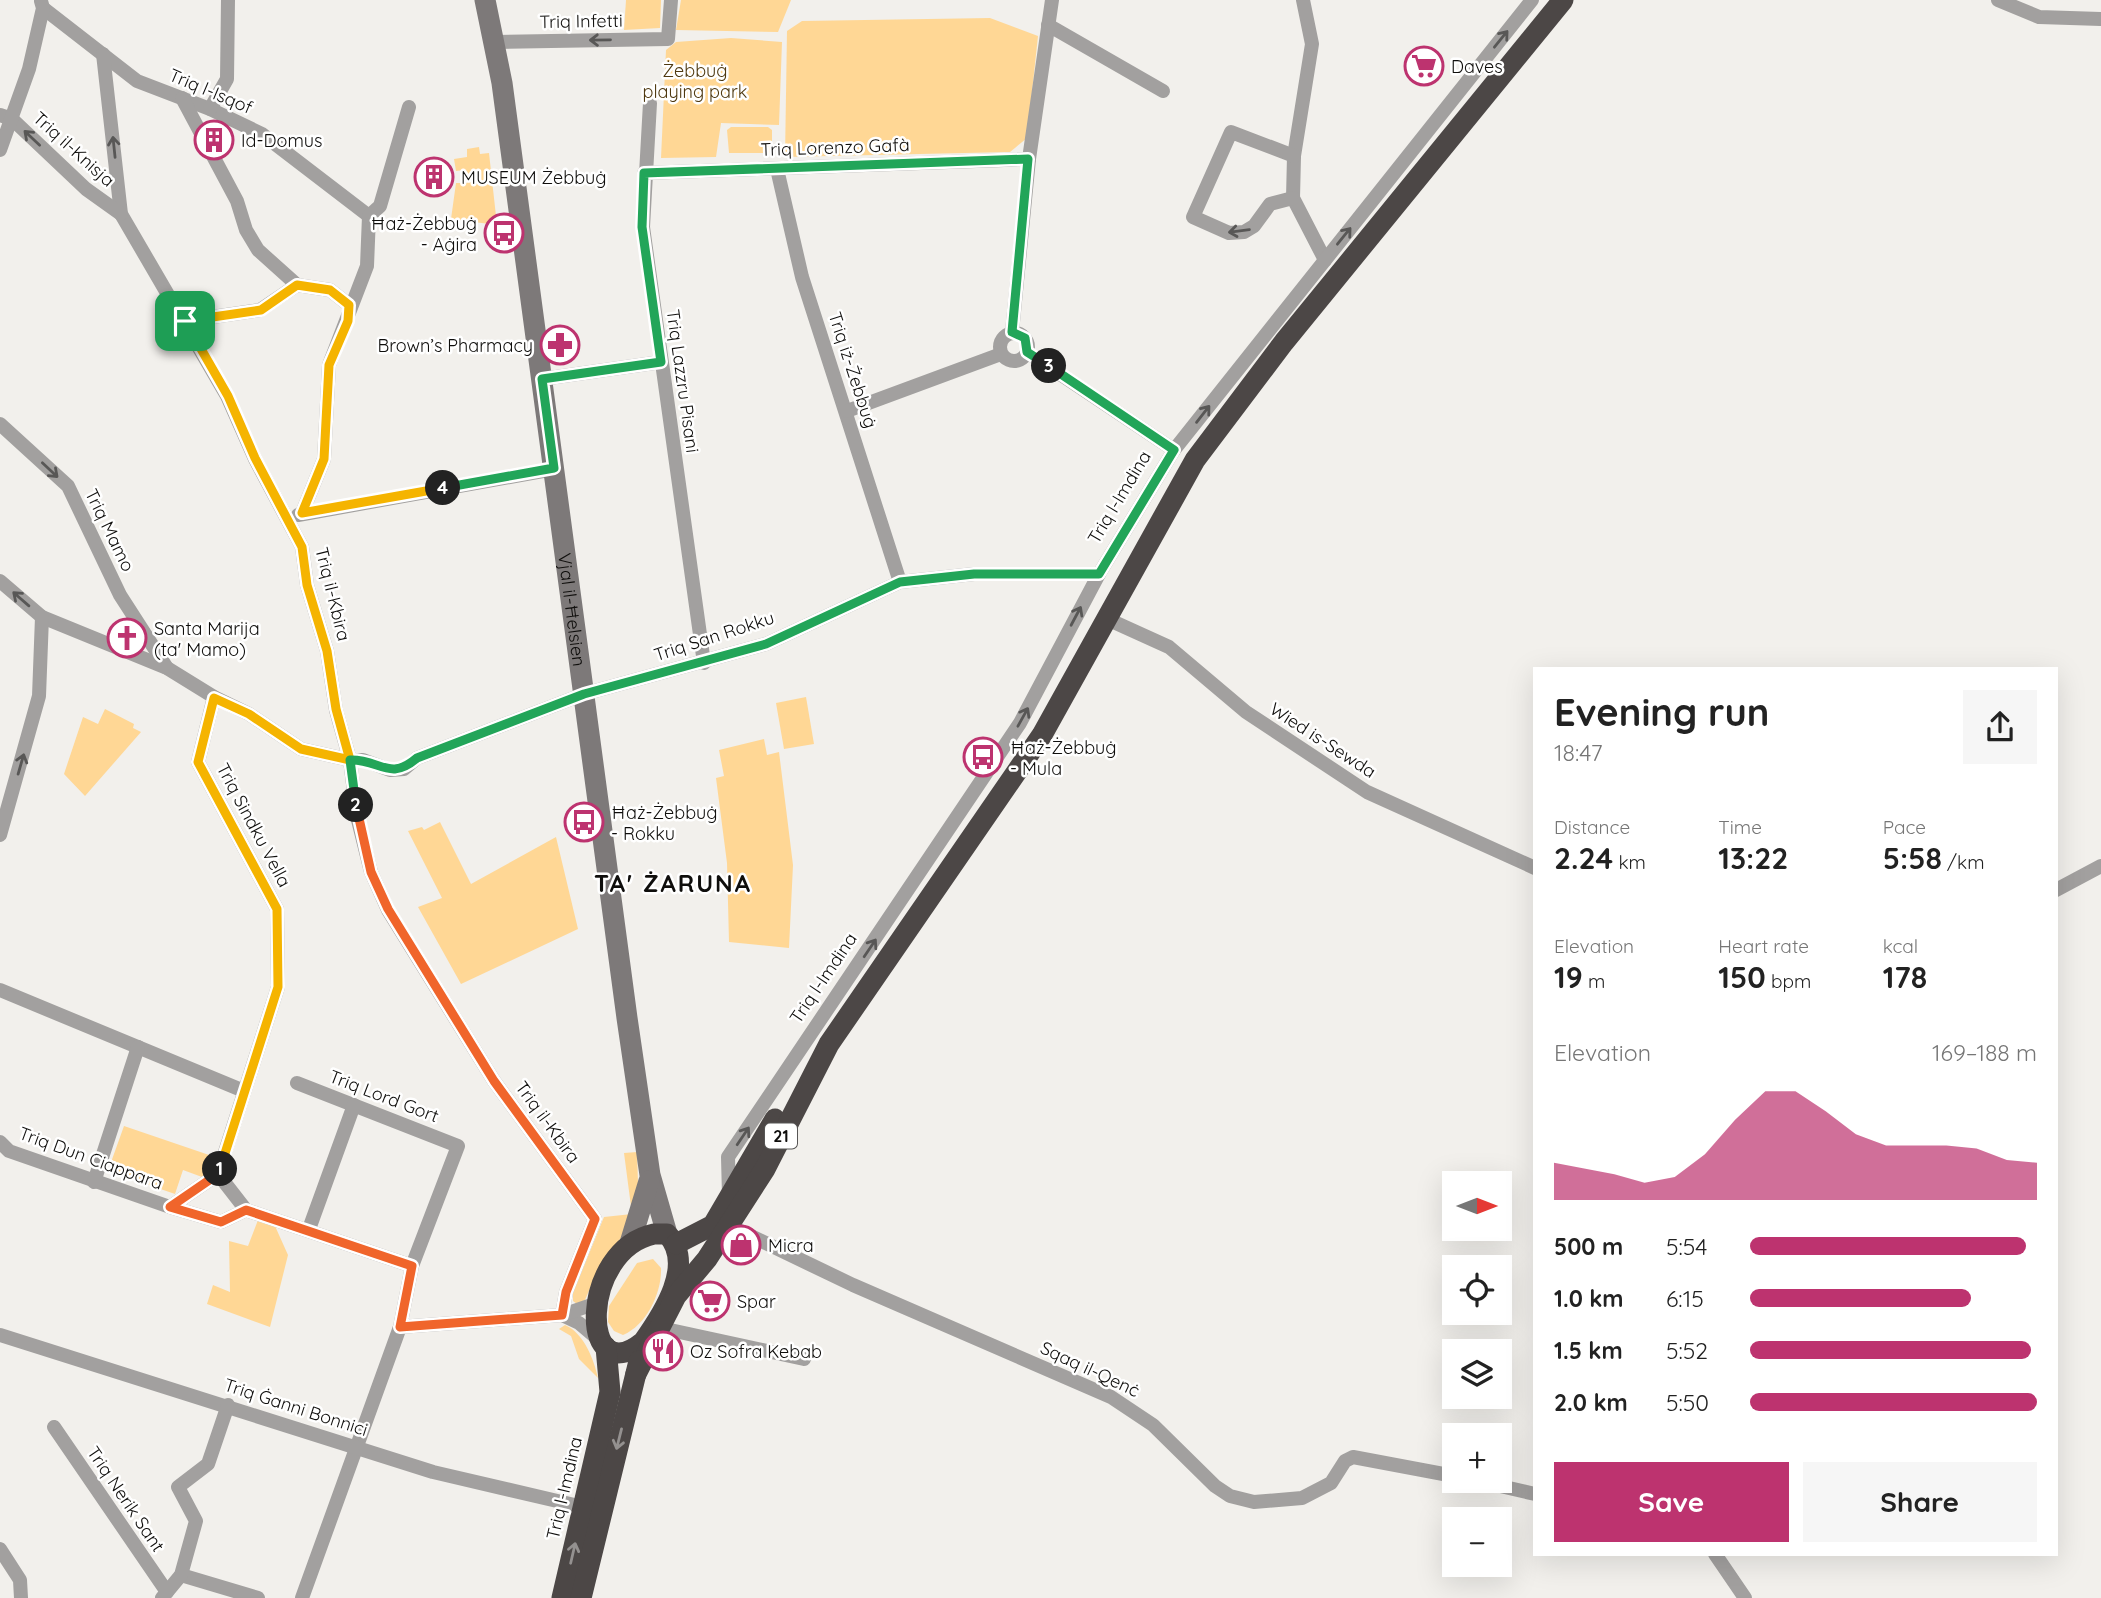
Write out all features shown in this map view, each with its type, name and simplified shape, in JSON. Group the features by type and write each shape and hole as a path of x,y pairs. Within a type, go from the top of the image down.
{"highway":[{"name":"21","path":"680,1270 730,1226 765,1169 829,1044 1042,735 1195,460 1284,342 1563,0"},
{"name":"21","path":"671,1239 713,1225 803,1071 829,1044"},
{"path":"636,1374 676,1296 730,1226"},
{"path":"581,1598 643,1342 680,1270 671,1239 644,1236 631,1243"},
{"name":"Triq l-Imdina","path":"562,1598 610,1392 602,1344 595,1331 597,1303 606,1274 631,1243"},
{"path":"602,1344 624,1352 643,1342"}],"street":[{"path":"210,109 228,79 228,0"},
{"name":"Vjal il-Ħelsien","path":"485,0 495,42 650,1175 671,1239"},
{"name":"Vjal il-Ħelsien","path":"495,42 497,0"},
{"name":"Triq Infetti","path":"495,42 668,39 671,0"},
{"path":"1002,354 1001,340 1012,332 1028,159 1052,0"},
{"path":"1303,0 1312,44 1294,156 1293,198 1325,260"},
{"path":"1517,0 1520,15"},
{"name":"Triq l-Imdina","path":"729,1200 728,1157 1020,723 1099,574 1174,450 1532,0"},
{"path":"1998,0 2039,17 2061,20 2101,19"},
{"path":"0,150 6,117 29,69 41,4 103,54"},
{"path":"1048,25 1163,91"},
{"name":"Triq l-Isqof","path":"103,54 136,80 210,109 262,134 369,216"},
{"name":"Triq il-Kbira","path":"103,54 121,214 228,396 271,491 296,516 307,585 327,651 336,709 350,760 357,816 371,872 388,909 494,1081 595,1219 566,1292 562,1315"},
{"path":"182,98 237,201 246,230 258,250 297,285 330,290 349,305"},
{"name":"Triq Lazzru Pisani","path":"650,103 642,227 704,663"},
{"path":"296,516 324,459 329,365 348,321 349,305 367,266 369,216 380,206 409,107"},
{"name":"Triq il-Knisja","path":"6,117 86,189 121,214"},
{"path":"1293,198 1270,204 1254,226 1244,232 1229,233 1193,217 1231,132 1294,156"},
{"name":"Triq Lorenzo Gafà","path":"644,173 1028,159"},
{"name":"Triq iż-Żebbuġ","path":"776,169 802,277 900,582"},
{"path":"185,321 261,310 297,285"},
{"path":"1012,332 1025,338 1027,352 1174,450"},
{"path":"1002,354 1013,361 1020,359 1027,352"},
{"path":"847,411 1002,354"},
{"path":"542,379 661,362"},
{"name":"Triq Mamo","path":"0,424 68,486 120,595 167,668"},
{"path":"296,516 554,468"},
{"name":"Triq San Rokku","path":"350,760 363,760 390,770 404,769 417,758 584,694 766,644 900,582 974,574 1099,574"},
{"name":"Triq Mamo","path":"0,580 42,617 167,668 214,698 249,714 301,749 350,760"},
{"path":"1,832 39,696 42,617"},
{"name":"Wied is-Sewda","path":"1105,618 1168,647 1247,712 1367,792 1533,867"},
{"name":"Triq Sindku Vella","path":"214,698 198,762 277,909 278,987 218,1174"},
{"path":"2058,889 2101,866"},
{"path":"0,990 244,1091"},
{"path":"94,1182 138,1046"},
{"name":"Triq Lord Gort","path":"297,1083 458,1146 412,1266"},
{"path":"309,1229 354,1105"},
{"name":"Triq Dun Ciappara","path":"0,1142 9,1151 94,1182 221,1222 246,1210"},
{"path":"218,1174 246,1210 309,1229 412,1266 400,1327 302,1598"},
{"name":"Triq Dun Ciappara","path":"170,1207 218,1174"},
{"name":"Vjal il-Ħelsien","path":"631,1243 650,1175"},
{"name":"Sqaq il-Qenċ","path":"730,1226 853,1285 1111,1397 1153,1425 1215,1486 1230,1496 1254,1502 1302,1498 1331,1483 1345,1461 1353,1457 1442,1474"},
{"path":"400,1327 562,1315 597,1303"},
{"path":"562,1315 579,1323 602,1344"},
{"path":"661,1328 804,1359"},
{"name":"Triq Ġanni Bonnici","path":"0,1335 433,1472 583,1507"},
{"path":"164,1595 181,1574 196,1521 178,1487 208,1464 228,1405"},
{"name":"Triq Nerik Sant","path":"54,1427 164,1595"},
{"path":"1512,1489 1533,1494"},
{"path":"0,1549 20,1580 21,1598"},
{"path":"1716,1556 1745,1598"},
{"path":"181,1574 258,1598"}],"green space":[{"path":"626,0 661,0 660,28 624,30"},
{"path":"681,0 791,0 778,32 676,30"},
{"path":"990,18 1038,36 1027,138 1010,152 785,157 787,31 802,21"},
{"name":"Żebbuġ playing park","path":"731,38 782,42 779,125 721,123 716,157 661,158 666,50 676,42"},
{"path":"731,127 768,127 772,130 772,150 769,153 729,153 727,130"},
{"path":"479,147 480,154 489,153 497,225 451,219 456,183 467,183 465,170 456,171 454,159 467,157 467,149"},
{"path":"806,697 814,744 784,749 776,703"},
{"path":"105,709 134,724 133,728 141,732 85,796 64,774 83,717 98,724"},
{"path":"764,739 767,755 779,752 793,865 789,948 729,942 727,863 716,778 724,776 719,750"},
{"path":"440,822 471,884 556,837 578,929 461,984 418,907 442,898 408,831 422,827 424,830"},
{"path":"124,1126 215,1157 211,1171 202,1177 183,1170 175,1194 114,1173 110,1165"},
{"path":"637,1152 639,1214 599,1267 585,1300 577,1304 573,1301 573,1293 604,1217 632,1214 624,1153"},
{"path":"258,1220 275,1226 288,1255 270,1327 207,1304 213,1285 230,1292 229,1241 248,1246"},
{"path":"653,1259 661,1268 661,1277 651,1307 632,1330 623,1335 614,1331 608,1322 609,1306 637,1263"},
{"path":"565,1325 583,1341 591,1355 598,1378 579,1359 571,1336 559,1329"}],"place":[{"name":"Daves","path":"1424,66"},
{"name":"Id-Domus","path":"214,140"},
{"name":"MUSEUM Żebbuġ","path":"434,177"},
{"name":"Ħaż-Żebbuġ - Aġira","path":"504,233"},
{"name":"Brown’s Pharmacy","path":"560,345"},
{"name":"Santa Marija (ta' Mamo)","path":"127,638"},
{"name":"Ħaż-Żebbuġ - Mula","path":"983,757"},
{"name":"Ħaż-Żebbuġ - Rokku","path":"584,822"},
{"name":"Micra","path":"741,1245"},
{"name":"Spar","path":"710,1301"},
{"name":"Oz Sofra Kebab","path":"663,1351"}],"district":[{"name":"TA' ŻARUNA","path":"673,883"}],"route":[{"path":"185,321 228,396 271,491 290,520 302,547 307,585 327,651 336,709 350,760 301,749 249,714 214,698 198,762 277,909 278,987 218,1174 170,1207 221,1222 246,1210 309,1229 412,1266 400,1327 562,1315 566,1292 595,1219 494,1081 388,909 371,872 357,816 350,760 363,760 390,770 404,769 417,758 584,694 766,644 815,619 900,582 974,574 1099,574 1174,450 1027,352 1025,338 1012,332 1028,159 644,173 642,227 661,362 542,379 554,468 302,513 324,459 329,365 348,321 349,305 330,290 297,285 261,310 185,321"}]}
